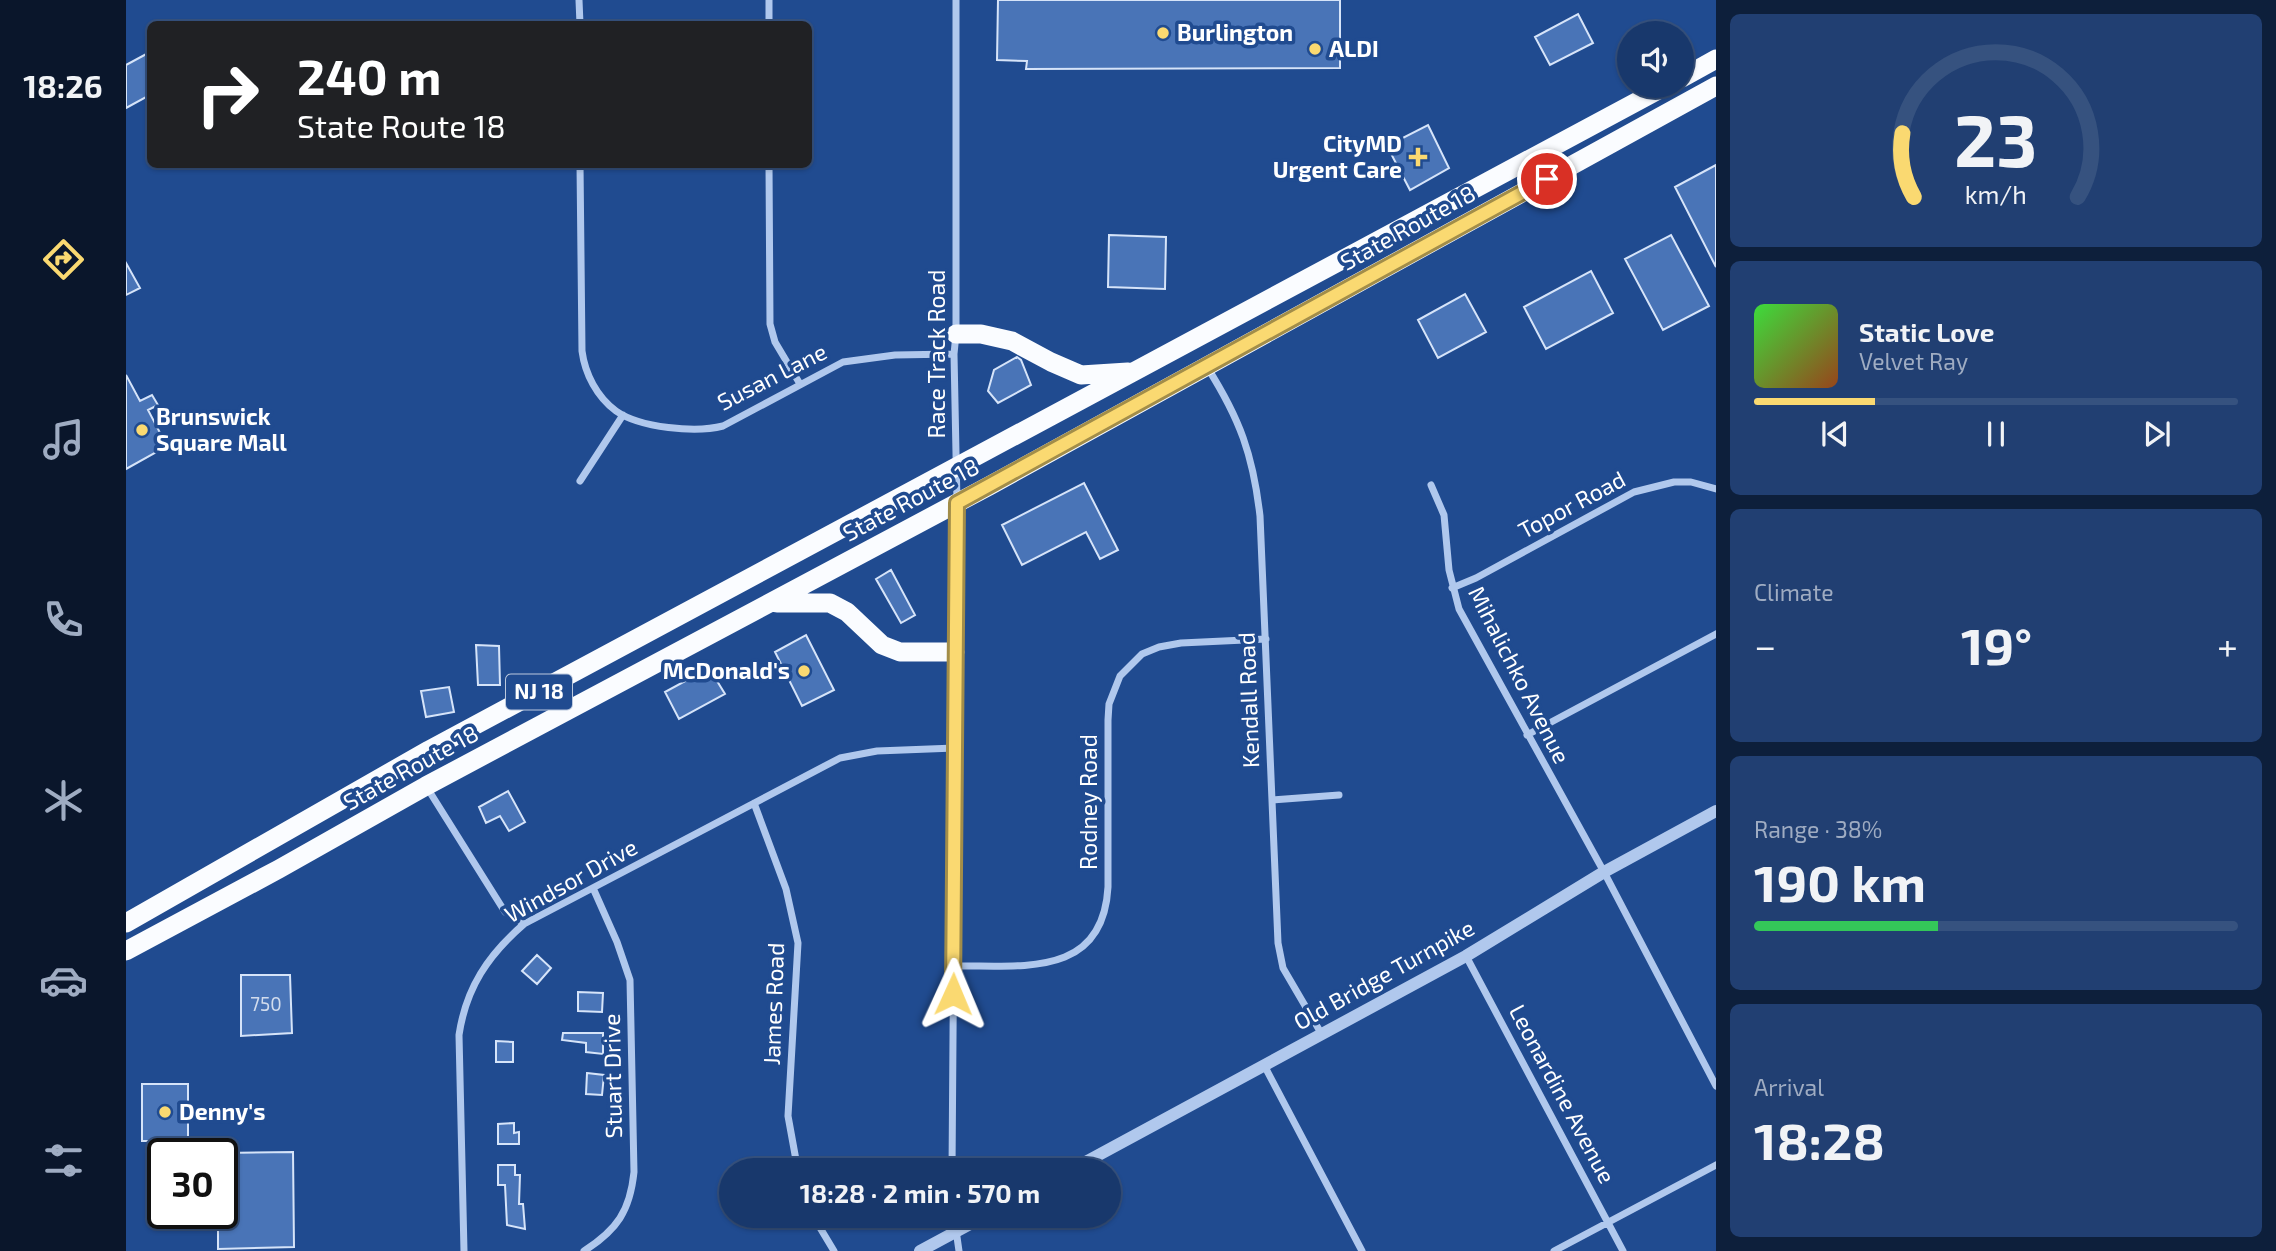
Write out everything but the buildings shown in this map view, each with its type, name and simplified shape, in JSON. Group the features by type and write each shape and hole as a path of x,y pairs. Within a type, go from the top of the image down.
{"highway":[{"path":"1694,71 1716,59"},
{"name":"State Route 18","path":"126,952 426,786 957,503 1716,86"},
{"name":"State Route 18","path":"126,923 429,750 1645,98"},
{"path":"956,334 981,334 1012,341 1081,375 1136,372"},
{"path":"773,603 830,603 847,612 882,645 900,652 955,652"}],"street":[{"path":"579,0 580,21"},
{"path":"768,0 769,21"},
{"name":"Race Track Road","path":"952,1158 957,503 954,354 956,0"},
{"name":"Susan Lane","path":"580,168 584,368 600,395 623,415 671,427 705,430 723,426 843,362 895,355 954,354"},
{"path":"769,168 770,324 775,342 800,384"},
{"name":"Kendall Road","path":"1207,366 1241,426 1256,480 1266,639 1278,943 1283,968 1321,1033"},
{"path":"580,481 623,415"},
{"name":"Topor Road","path":"1452,588 1476,578 1634,492 1674,482 1691,482 1716,489"},
{"name":"Mihalichko Avenue","path":"1431,485 1444,515 1452,588 1459,609 1604,872 1716,1086"},
{"path":"1527,735 1716,634"},
{"name":"Rodney Road","path":"954,966 1046,964 1075,952 1097,930 1104,916 1108,887 1109,705 1117,683 1130,664 1142,654 1159,646 1266,639"},
{"name":"Windsor Drive","path":"464,1251 458,1048 461,1020 471,989 487,961 524,924 840,758 877,751 955,748"},
{"path":"426,786 505,912 524,924"},
{"path":"1272,800 1339,795"},
{"name":"James Road","path":"754,803 786,889 798,943 788,1116 795,1158"},
{"name":"Old Bridge Turnpike","path":"1093,1158 1466,956 1604,872 1716,811"},
{"name":"Stuart Drive","path":"584,1251 613,1227 625,1213 632,1193 634,1172 631,980 593,888"},
{"name":"Leonardine Avenue","path":"1466,956 1623,1251"},
{"path":"1264,1065 1362,1251"},
{"path":"1554,1251 1716,1165"},
{"path":"820,1228 834,1251"},
{"path":"955,1228 958,1251"},
{"path":"920,1251 962,1228"}],"place":[{"name":"Burlington","path":"1163,33"},
{"name":"ALDI","path":"1315,49"},
{"name":"CityMD Urgent Care","path":"1418,157"},
{"name":"Brunswick Square Mall","path":"142,430"},
{"name":"McDonald's","path":"804,671"},
{"name":"Denny's","path":"165,1112"}],"route":[{"path":"953,994 957,503 1547,179"}]}
